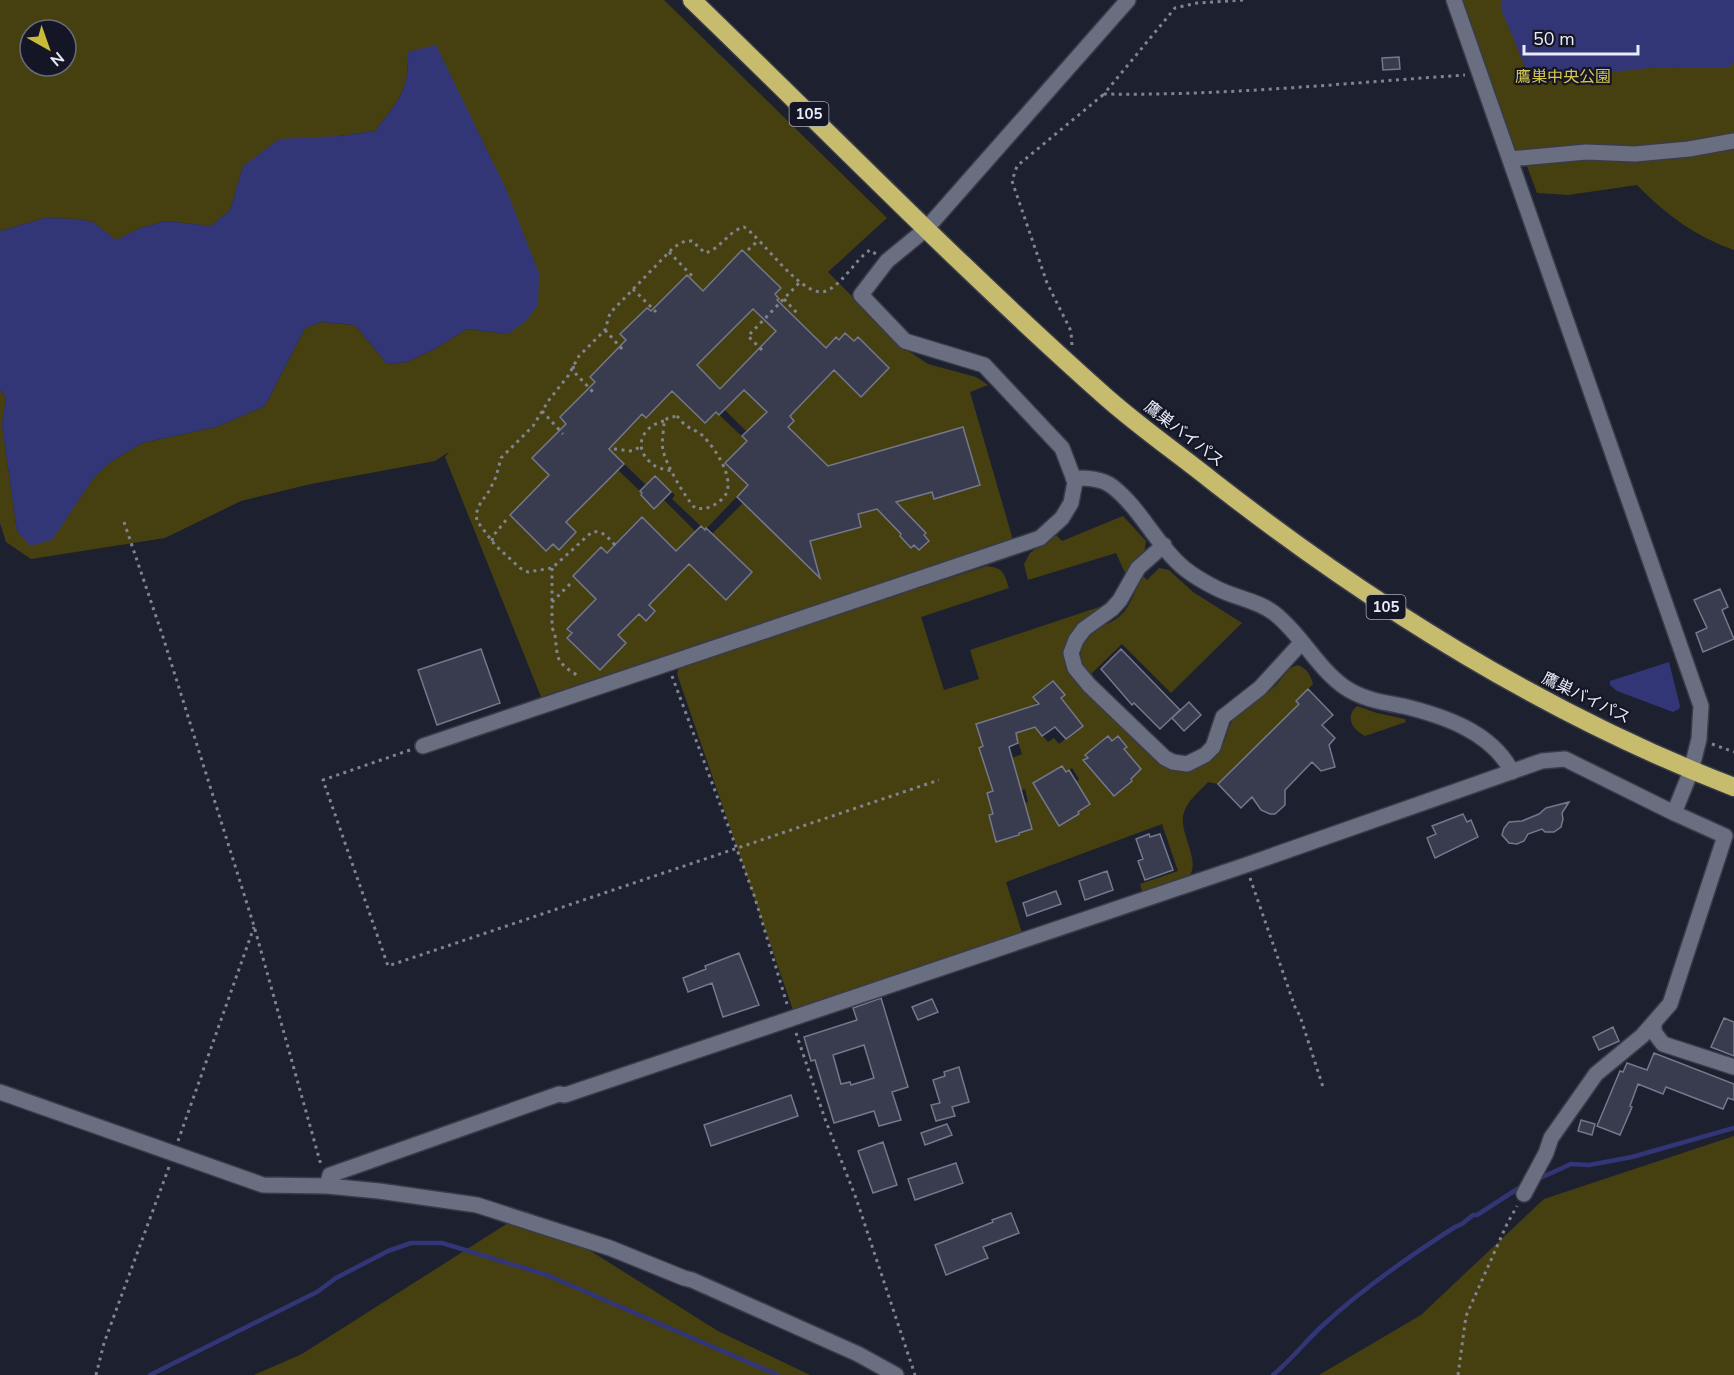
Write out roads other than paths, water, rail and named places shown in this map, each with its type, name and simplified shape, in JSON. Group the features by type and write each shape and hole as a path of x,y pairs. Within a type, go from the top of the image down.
{"highway":[{"name":"鷹巣バイパス","path":"692,0 926,229 1109,400 1276,530 1392,612 1476,663 1559,709 1691,771 1734,787"}],"street":[{"path":"423,746 1040,538 1062,518 1071,503 1075,482 1062,448 984,365 905,341 861,295 888,261 926,229 1128,0"},
{"path":"1454,0 1701,706 1699,739 1691,771 1674,813"},
{"path":"1509,159 1586,153 1635,154 1734,141"},
{"path":"1073,478 1092,478 1111,485 1184,568 1216,588 1251,601 1274,613 1320,665 1343,686 1364,698 1428,712 1475,733 1496,747 1512,772"},
{"path":"1164,545 1138,568 1120,600 1112,609 1084,629 1076,639 1071,653 1075,668 1089,685 1165,758 1186,764 1205,755 1213,747 1223,717 1260,688 1302,642"},
{"path":"327,1186 330,1174 559,1094 565,1095 1246,865 1542,761 1565,759 1725,836 1670,1004 1642,1036 1596,1074 1551,1138 1539,1169 1524,1194"},
{"path":"1654,1023 1654,1032 1663,1044 1734,1067"},
{"path":"0,1092 263,1185 327,1186 477,1205 610,1248 725,1293 858,1354 896,1375"}],"waterway":[{"path":"1538,1179 1571,1164 1589,1165 1632,1157 1734,1128"},
{"path":"1273,1375 1322,1326 1370,1286 1403,1261 1522,1186"},
{"path":"150,1375 317,1292 336,1278 388,1251 411,1243 442,1243 547,1275 778,1375"}],"park label":[{"name":"鷹巣中央公園","path":"1563,77"}]}
